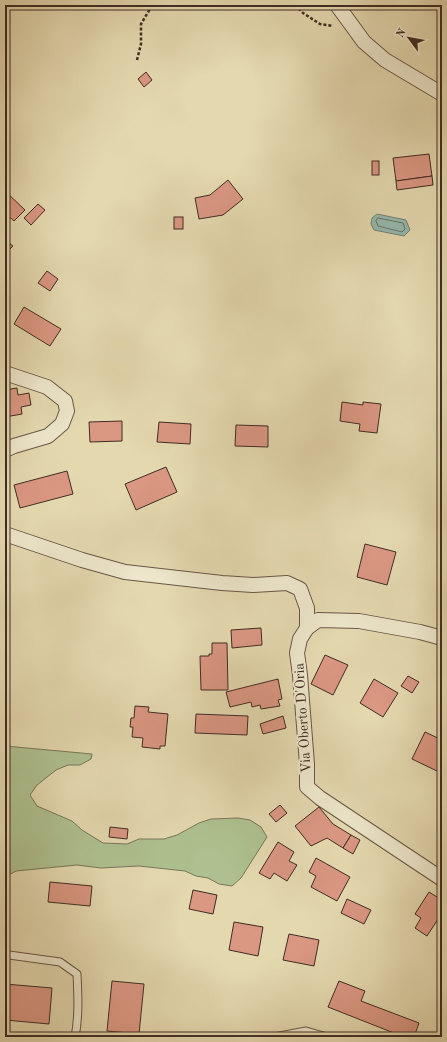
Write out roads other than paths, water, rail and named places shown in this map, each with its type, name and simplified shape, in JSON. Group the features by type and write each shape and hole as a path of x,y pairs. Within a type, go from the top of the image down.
{"street":[{"path":"337,5 364,42 385,60 442,94"},
{"path":"5,373 47,387 66,400 67,411 62,424 48,436 5,450"},
{"path":"5,534 82,560 125,572 222,583 253,585 287,583 300,589 307,608 307,628"},
{"path":"307,628 318,620 358,621 420,632 442,638"},
{"name":"Via Oberto D'Oria","path":"307,628 300,639 297,653 307,764 307,786 320,798 442,879"}],"lane":[{"path":"9,955 60,962 76,974 78,989 77,1025 75,1037"},
{"path":"274,1037 306,1031 327,1037"}],"water":[{"path":"377,214 406,220 410,230 404,236 374,230 371,224 372,218"}]}
